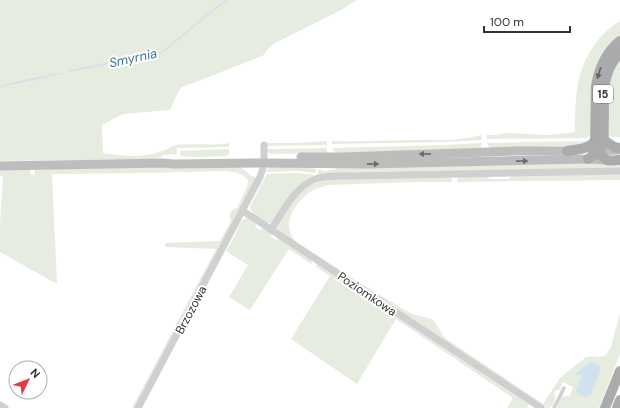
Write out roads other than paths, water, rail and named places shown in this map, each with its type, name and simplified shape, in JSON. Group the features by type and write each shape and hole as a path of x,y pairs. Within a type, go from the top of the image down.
{"main road":[{"path":"608,160 603,157 596,146 600,140 596,86 597,77 602,63 607,54 620,41"},
{"name":"15","path":"600,140 605,81 612,63 620,52"},
{"path":"600,140 620,149"},
{"path":"0,166 164,163 174,161 265,160 567,150 584,149 600,140"},
{"path":"567,150 599,152 620,149"},
{"path":"588,159 599,152"},
{"path":"265,160 367,164 588,159 620,160"},
{"path":"605,408 620,371"},
{"path":"617,408 620,400"}],"street":[{"path":"243,211 261,176 265,160 264,144"},
{"path":"271,230 299,189 313,180 323,177 620,171"},
{"name":"Poziomkowa","path":"243,211 541,408"},
{"name":"Brzozowa","path":"138,408 243,211"},
{"path":"0,405 5,408"}],"lane":[{"path":"554,408 564,388"}],"water":[{"path":"590,362 599,365 600,371 591,394 587,396 579,395 576,391 582,374 577,375 576,373"}],"waterway":[{"name":"Smyrnia","path":"70,71 161,53 226,0"},
{"name":"Smyrnia","path":"0,87 62,73"}]}
